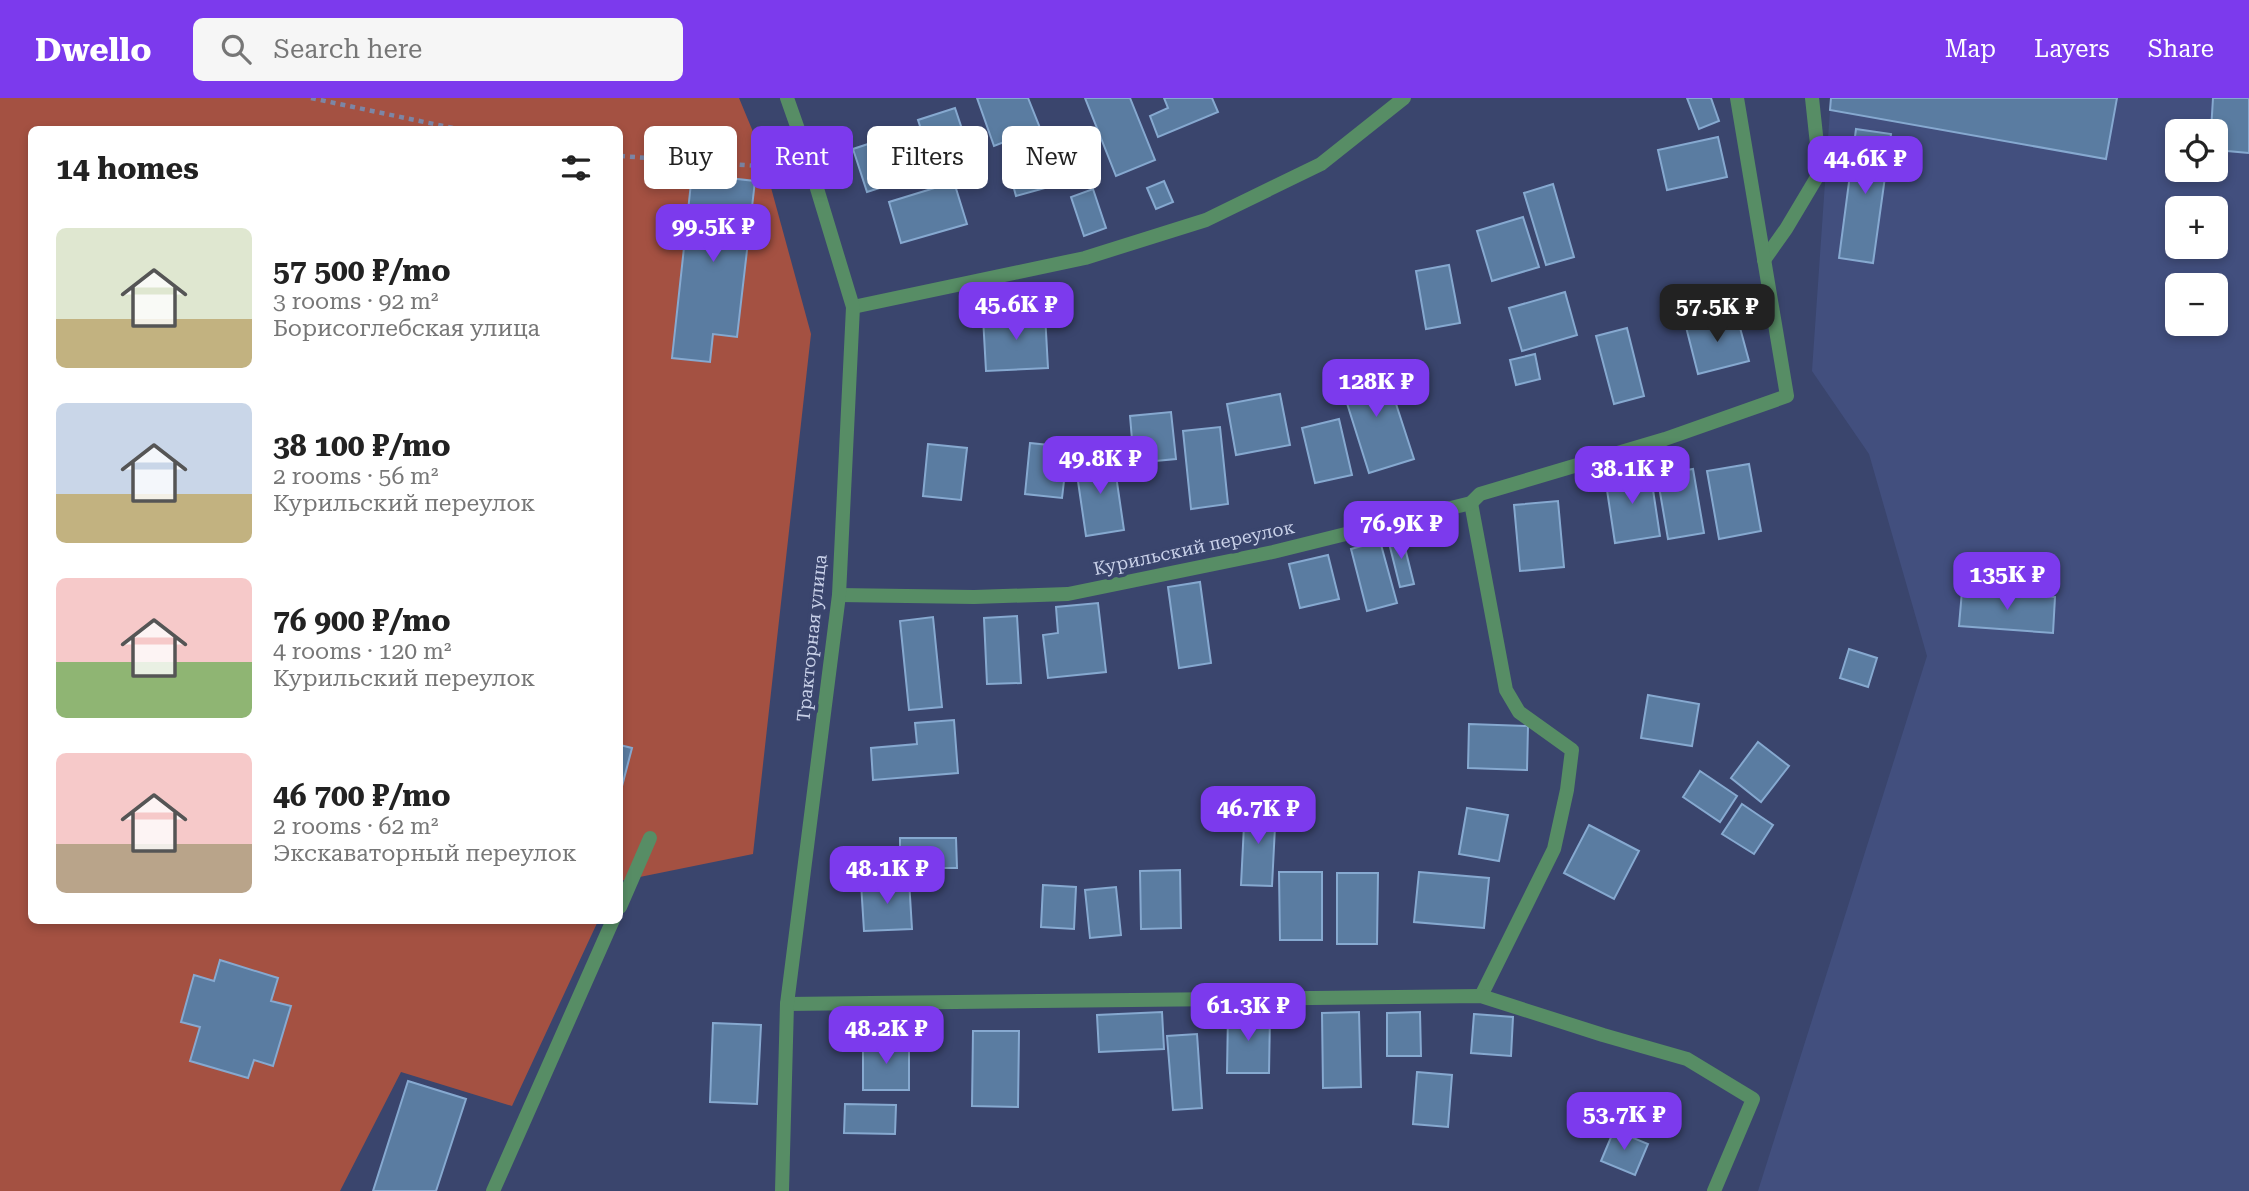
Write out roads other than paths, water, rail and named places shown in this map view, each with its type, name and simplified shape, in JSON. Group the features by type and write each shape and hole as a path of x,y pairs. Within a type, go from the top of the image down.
{"street":[{"name":"Тракторная улица","path":"782,1191 787,1004 839,595 853,307 812,169 787,98"},
{"path":"853,307 1085,258 1206,220 1321,164 1404,98"},
{"path":"1737,98 1764,260"},
{"path":"1764,260 1820,172 1812,98"},
{"name":"Курильский переулок","path":"839,595 974,597 1068,594 1273,552 1471,503 1480,494 1665,439 1787,396 1764,260"},
{"path":"1471,503 1506,690 1519,712 1572,750 1567,790 1554,849 1481,996"},
{"path":"623,900 650,838"},
{"path":"493,1191 611,924"},
{"path":"787,1004 1481,996 1686,1059 1753,1100 1714,1191"}]}
